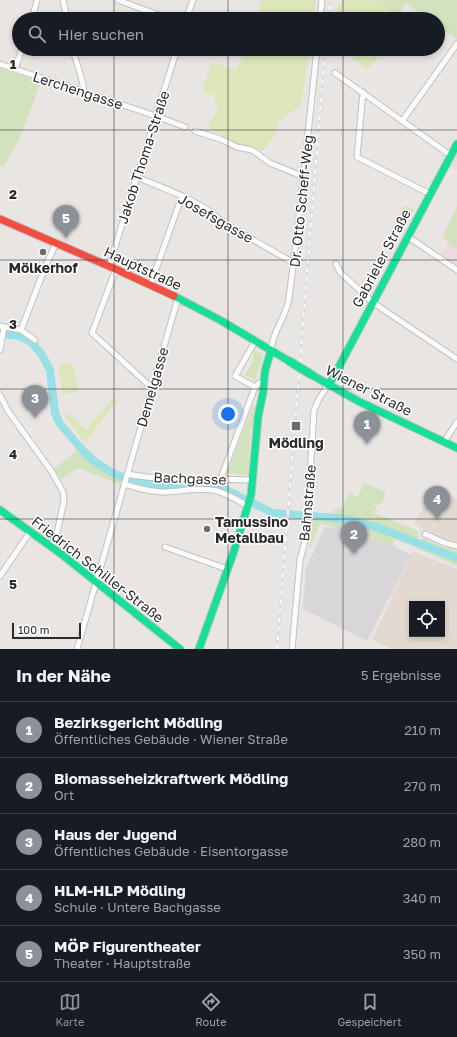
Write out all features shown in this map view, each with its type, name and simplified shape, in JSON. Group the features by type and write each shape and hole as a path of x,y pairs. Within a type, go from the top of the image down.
{"main road":[{"name":"Gabrieler Straße","path":"328,385 457,144"},
{"name":"Hauptstraße","path":"0,219 112,267 178,298 256,340 271,350"},
{"name":"Wiener Straße","path":"271,350 328,385 364,404 457,448"},
{"path":"199,649 250,501 258,418 263,393 265,371 271,350"},
{"name":"Friedrich Schiller-Straße","path":"0,510 51,546 180,649"}],"street":[{"path":"34,12 37,0"},
{"path":"63,0 66,12"},
{"path":"118,0 150,12"},
{"path":"189,12 193,0"},
{"path":"321,12 322,0"},
{"path":"402,121 457,44"},
{"path":"15,69 20,56"},
{"path":"74,56 83,82 84,92"},
{"name":"Jakob Thoma-Straße","path":"152,388 92,333 112,267 136,177 175,56"},
{"name":"Dr. Otto Scheff-Weg","path":"271,350 272,341 288,304 304,177 316,56"},
{"name":"Lerchengasse","path":"0,64 185,127"},
{"path":"336,73 450,155"},
{"path":"363,92 357,157 430,194"},
{"path":"195,131 220,139 237,147 252,150 270,163 304,177"},
{"name":"Josefsgasse","path":"136,177 182,196 216,215 222,222 294,263"},
{"path":"150,286 182,196"},
{"path":"407,236 457,270"},
{"path":"22,330 46,265 56,244"},
{"path":"336,264 340,272 372,302 457,359"},
{"name":"Demelgasse","path":"125,483 178,298"},
{"path":"0,350 2,328 22,330 35,340"},
{"path":"255,387 236,376 256,340"},
{"path":"221,478 255,387 259,383 263,384"},
{"name":"Bahnstraße","path":"292,649 300,560 306,537 314,410 328,385"},
{"path":"1,397 8,411 52,472 63,492 64,502 58,533 51,546"},
{"path":"444,442 457,422"},
{"name":"Bachgasse","path":"128,474 173,479 221,478 252,480"},
{"path":"77,649 125,483"},
{"name":"Bachgasse","path":"125,483 141,489 156,492 202,489 216,491 250,501"},
{"path":"0,576 30,532"},
{"path":"425,534 445,544 457,546"},
{"path":"165,547 227,569"}],"shaded area":[{"path":"457,151 457,170 448,166"},
{"path":"457,205 457,265 441,254 448,242 442,237"},
{"path":"451,497 457,498 457,543 445,540 414,524 425,505 442,513"},
{"path":"336,526 349,529 393,546 411,555 367,641 303,609 306,568 325,527 334,528"},
{"path":"413,551 457,569 457,649 393,649 372,640"}],"green space":[{"path":"261,0 316,0 314,12 258,12"},
{"path":"343,0 378,0 392,12 336,12"},
{"path":"378,0 457,0 457,40 445,31 445,12 418,12 406,3 400,12 392,12"},
{"path":"243,56 308,56 301,105 278,122 274,136 263,151 238,144 208,127 219,107 214,103 216,96 202,90 212,62 236,70"},
{"path":"350,56 380,56 367,70"},
{"path":"0,68 41,82 20,137 3,168 0,166"},
{"path":"404,206 414,209 403,228 394,226"},
{"path":"457,207 457,250 443,237"},
{"path":"253,349 263,356 255,380 245,375 254,356"},
{"path":"73,364 78,392 63,394 58,365"},
{"path":"114,397 117,400 87,440 86,444 64,415 67,412 86,430"},
{"path":"253,406 256,407 253,428 251,428 248,475 227,473"},
{"path":"84,445 100,461 122,474 121,485 78,468 61,479 54,469"},
{"path":"364,483 386,492 381,504 378,503 374,513 417,531 418,537 411,545 395,539 393,546 349,529 322,524 319,526 311,546 309,547 312,516 332,516 333,510 343,508 349,493 358,497"},
{"path":"423,538 443,547 457,550 457,566 416,548"}],"waterway":[{"path":"0,334 19,336 26,339 33,344 42,355 50,370 55,413 60,424 84,452 94,461 111,472 131,481 158,485 177,486 203,484 218,486 273,513 352,520 376,527 457,558"}],"railway":[{"path":"329,12 330,0"},
{"path":"277,649 324,56"}],"traffic: fast":[{"path":"328,385 457,144"},
{"path":"174,296 220,320 289,361"},
{"path":"199,649 233,554 251,495 258,417 263,393 265,371 271,350"},
{"path":"289,361 312,375"},
{"path":"312,375 358,401 457,448"},
{"path":"0,510 60,553 180,649"}],"traffic: jam":[{"path":"0,219 174,296"}],"place":[{"name":"MÖP Figurentheater","path":"66,238"},
{"name":"Mölkerhof","path":"43,252"},
{"name":"Haus der Jugend","path":"35,418"},
{"name":"Mödling","path":"296,426"},
{"name":"Bezirksgericht Mödling","path":"367,444"},
{"name":"HLM-HLP Mödling","path":"437,519"},
{"name":"Tamussino Metallbau","path":"207,529"},
{"name":"Biomasseheizkraftwerk Mödling","path":"354,554"}]}
